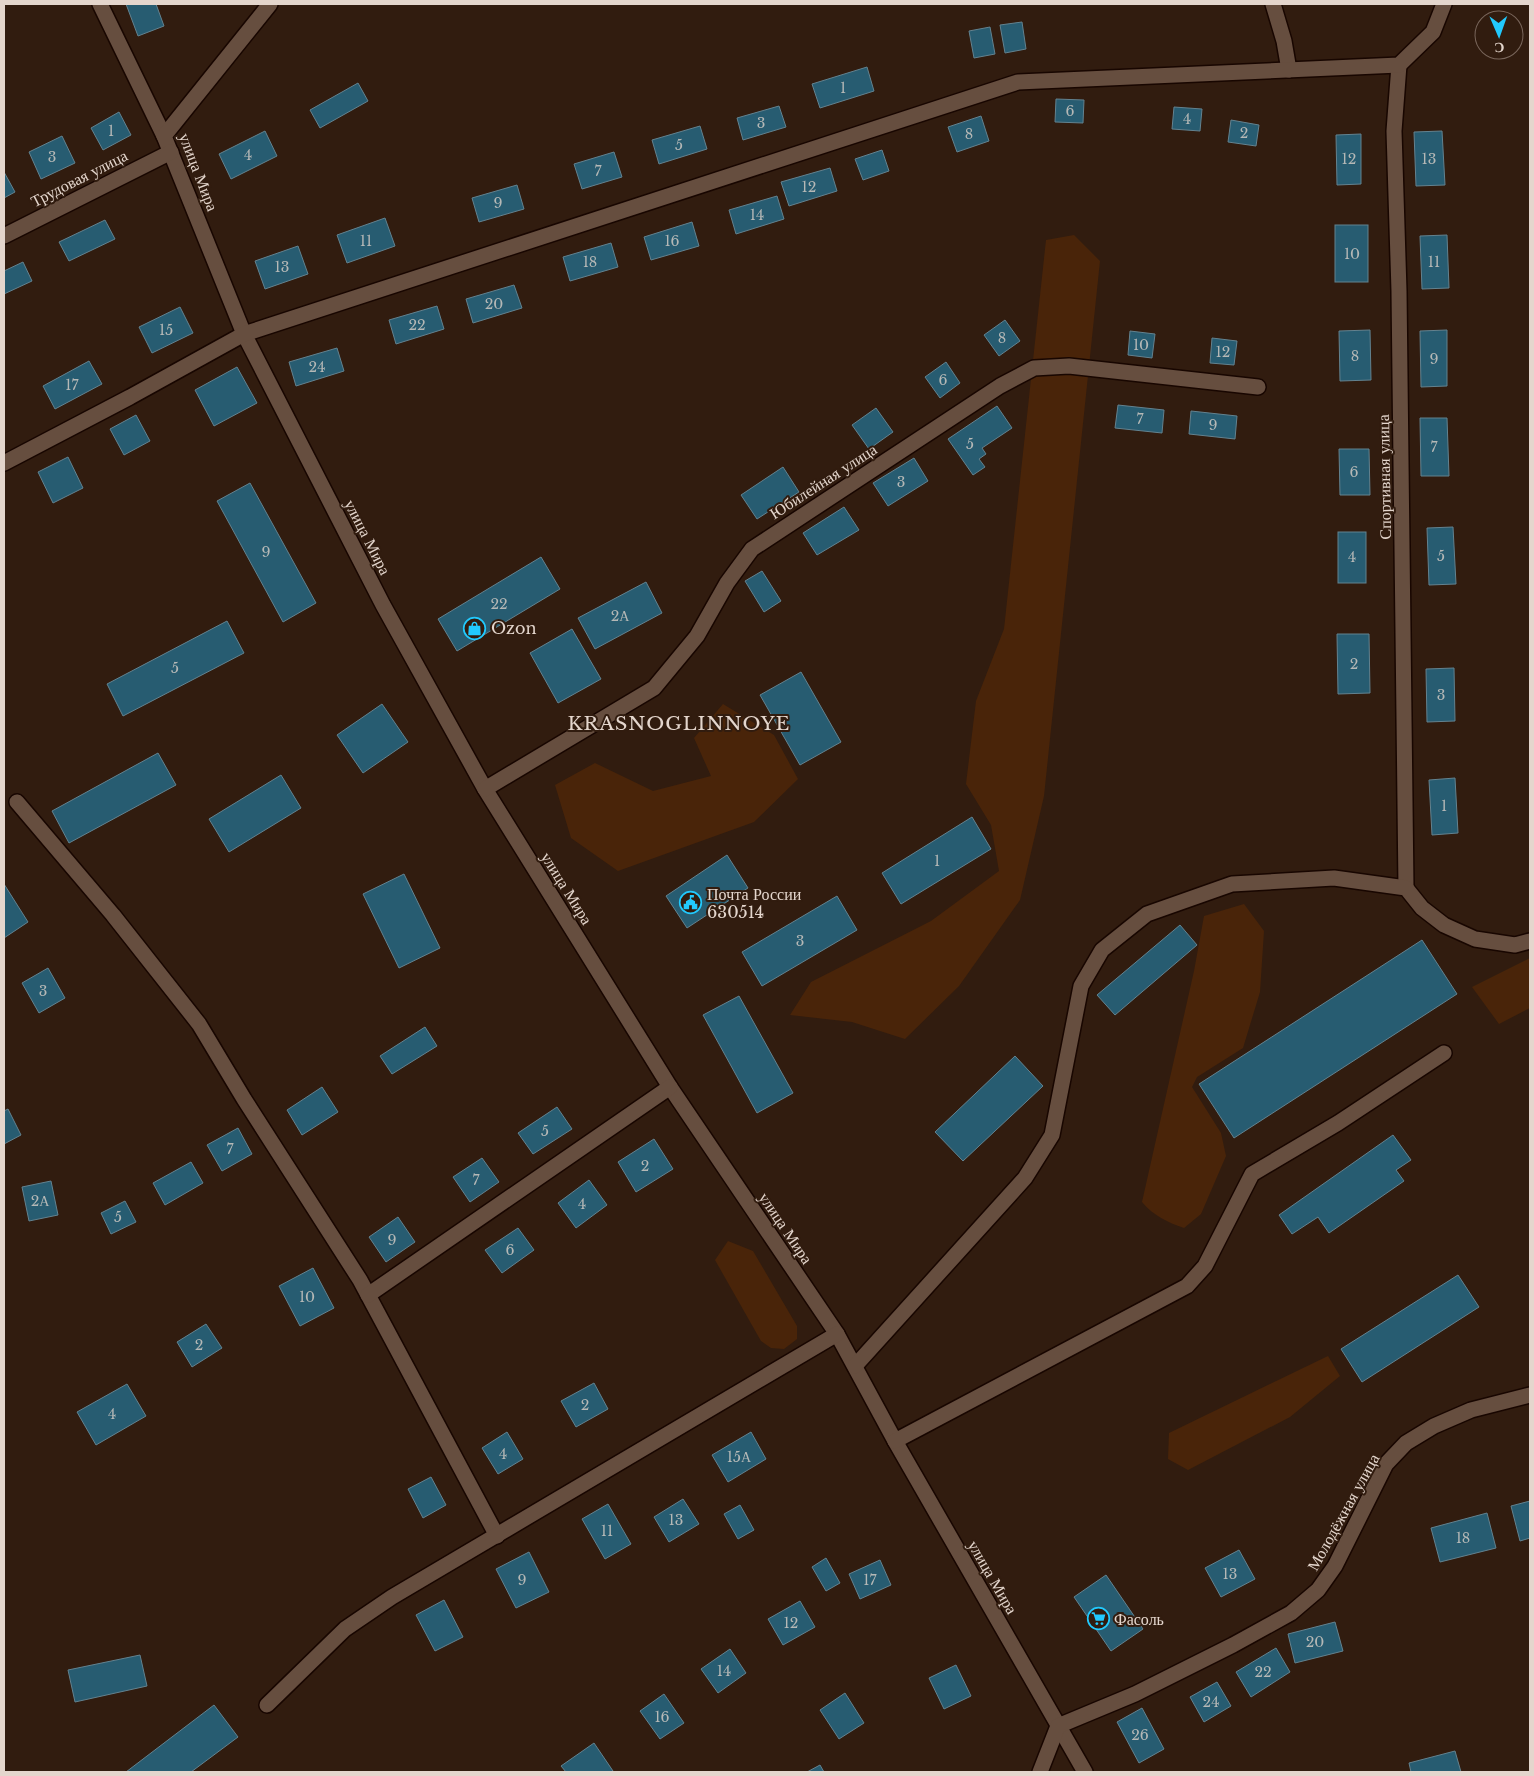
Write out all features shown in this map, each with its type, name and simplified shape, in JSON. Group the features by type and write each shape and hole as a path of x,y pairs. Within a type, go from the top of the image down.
{"street":[{"path":"100,4 164,136"},
{"name":"улица Мира","path":"270,4 164,136 244,334 383,605 485,789 670,1087 837,1334 895,1441 1086,1772"},
{"path":"1273,4 1284,41 1289,70"},
{"path":"4,463 130,397 244,334 1018,82 1399,65 1433,32 1444,4"},
{"name":"Спортивная улица","path":"1399,65 1394,131 1399,291 1406,888"},
{"name":"Трудовая улица","path":"4,236 171,152"},
{"name":"Юбилейная улица","path":"485,789 654,688 697,636 727,583 752,549 992,391 1034,368 1068,366 1258,387"},
{"path":"17,802 114,915 199,1024 244,1099 368,1294 496,1536"},
{"path":"855,1366 1026,1178 1052,1135 1081,986 1102,950 1147,914 1232,884 1334,878 1406,888 1422,908 1444,925 1475,939 1515,945 1530,941"},
{"path":"895,1441 1187,1286 1205,1266 1252,1174 1338,1123 1444,1054"},
{"path":"368,1294 670,1087"},
{"path":"267,1704 345,1629 392,1597 837,1334"},
{"name":"Молодёжная улица","path":"1058,1726 1134,1694 1233,1645 1291,1613 1318,1590 1335,1566 1386,1464 1406,1443 1434,1426 1471,1410 1530,1395"},
{"path":"1040,1772 1058,1726"}],"shaded area":[{"path":"1074,235 1100,261 1044,796 1020,900 959,986 905,1039 852,1022 790,1015 811,982 931,921 999,871 991,825 966,784 976,701 1004,629 1046,240"},
{"path":"723,704 774,735 798,779 754,822 618,871 571,838 555,785 595,763 653,791 711,776 694,738"},
{"path":"1244,904 1264,931 1260,992 1243,1048 1197,1077 1192,1087 1221,1133 1226,1156 1201,1214 1184,1228 1161,1218 1142,1202 1194,971 1204,916"},
{"path":"1530,958 1530,1008 1499,1024 1472,987"},
{"path":"728,1241 753,1251 797,1326 797,1339 784,1349 771,1348 761,1341 715,1260"},
{"path":"1328,1356 1340,1376 1290,1417 1188,1470 1168,1459 1169,1433"}],"building":[{"path":"126,4 156,4 164,26 138,36"},
{"path":"1022,22 1026,49 1005,53 1000,25"},
{"path":"990,27 995,54 974,58 969,31"},
{"path":"867,67 874,91 820,108 812,84"},
{"path":"358,83 368,101 320,128 310,110"},
{"path":"1056,99 1084,100 1083,123 1055,122"},
{"path":"779,106 786,127 743,140 737,118"},
{"path":"1174,107 1202,109 1200,131 1172,129"},
{"path":"119,112 131,135 103,150 91,128"},
{"path":"981,116 989,141 957,152 948,127"},
{"path":"1231,120 1259,125 1256,146 1228,142"},
{"path":"700,126 707,149 659,164 652,140"},
{"path":"265,131 277,156 231,179 219,154"},
{"path":"1442,131 1445,185 1416,186 1414,132"},
{"path":"1361,134 1361,184 1337,185 1336,135"},
{"path":"62,136 75,163 41,179 29,152"},
{"path":"882,150 889,171 863,180 855,159"},
{"path":"614,152 622,177 582,189 574,164"},
{"path":"830,168 837,191 789,206 781,182"},
{"path":"4,172 15,192 4,198"},
{"path":"517,185 524,209 479,222 472,198"},
{"path":"777,196 784,219 736,234 729,210"},
{"path":"385,218 395,246 347,263 337,235"},
{"path":"105,220 115,239 69,261 59,242"},
{"path":"692,222 699,246 651,260 644,237"},
{"path":"1335,225 1368,225 1368,282 1335,282"},
{"path":"1447,235 1449,288 1422,289 1420,236"},
{"path":"611,243 618,267 570,281 563,257"},
{"path":"298,246 308,274 265,289 255,261"},
{"path":"23,262 32,281 4,294 4,271"},
{"path":"514,285 522,308 473,323 466,299"},
{"path":"437,306 444,329 396,344 389,320"},
{"path":"180,307 193,333 152,353 139,327"},
{"path":"1005,320 1020,341 999,356 984,335"},
{"path":"1370,330 1371,380 1340,381 1339,331"},
{"path":"1447,330 1447,386 1421,387 1420,331"},
{"path":"1130,331 1155,334 1152,358 1128,355"},
{"path":"1212,338 1237,341 1234,365 1210,363"},
{"path":"337,348 344,371 296,386 289,362"},
{"path":"89,361 102,384 55,409 43,386"},
{"path":"946,362 960,383 940,398 925,377"},
{"path":"237,367 257,403 214,426 195,390"},
{"path":"1118,405 1164,410 1162,433 1115,428"},
{"path":"997,406 1012,428 982,448 986,454 979,459 985,467 973,475 948,439"},
{"path":"876,408 893,432 869,449 852,425"},
{"path":"1191,411 1237,416 1235,439 1189,434"},
{"path":"136,415 150,441 124,455 110,429"},
{"path":"1420,418 1447,418 1449,476 1421,476"},
{"path":"1339,449 1369,449 1370,495 1340,495"},
{"path":"68,457 83,488 53,503 38,472"},
{"path":"914,458 928,481 888,506 873,483"},
{"path":"783,467 799,492 757,519 741,495"},
{"path":"250,483 316,603 283,622 217,501"},
{"path":"844,507 859,530 817,555 803,533"},
{"path":"1453,527 1456,584 1429,585 1427,528"},
{"path":"1338,532 1366,532 1366,583 1338,583"},
{"path":"541,557 560,589 457,651 438,619"},
{"path":"762,571 781,601 764,612 745,581"},
{"path":"646,582 662,613 595,649 578,618"},
{"path":"227,621 244,653 123,716 107,684"},
{"path":"572,629 601,679 558,703 530,653"},
{"path":"1337,634 1369,634 1370,693 1338,694"},
{"path":"1454,668 1455,721 1427,722 1426,669"},
{"path":"801,672 841,742 800,765 760,695"},
{"path":"382,704 408,742 363,773 337,735"},
{"path":"158,753 176,785 69,843 52,811"},
{"path":"281,775 301,808 229,852 209,819"},
{"path":"1455,778 1458,833 1432,835 1429,780"},
{"path":"972,817 991,849 901,904 882,873"},
{"path":"727,855 748,888 687,928 666,896"},
{"path":"404,874 440,948 399,968 363,894"},
{"path":"4,884 28,922 4,938"},
{"path":"837,896 857,930 762,986 742,952"},
{"path":"1180,925 1197,945 1115,1015 1097,995"},
{"path":"1422,940 1457,994 1234,1138 1199,1084"},
{"path":"48,968 65,998 39,1013 22,983"},
{"path":"739,996 793,1093 757,1113 703,1015"},
{"path":"425,1027 437,1046 392,1074 380,1056"},
{"path":"1015,1056 1043,1086 963,1161 935,1132"},
{"path":"322,1087 338,1112 302,1135 287,1110"},
{"path":"557,1107 572,1129 533,1154 518,1133"},
{"path":"8,1109 21,1135 4,1144 4,1111"},
{"path":"238,1128 252,1154 222,1171 207,1145"},
{"path":"1393,1135 1411,1160 1396,1170 1404,1181 1329,1233 1318,1217 1292,1234 1279,1215"},
{"path":"654,1139 673,1169 636,1192 618,1162"},
{"path":"482,1158 499,1182 470,1202 453,1177"},
{"path":"191,1162 203,1183 165,1205 153,1183"},
{"path":"589,1180 607,1205 576,1228 558,1203"},
{"path":"51,1181 58,1215 29,1221 22,1187"},
{"path":"125,1201 136,1222 111,1234 101,1213"},
{"path":"398,1217 415,1242 386,1262 369,1237"},
{"path":"518,1228 534,1250 502,1273 485,1250"},
{"path":"313,1268 334,1308 300,1326 279,1286"},
{"path":"1458,1275 1479,1307 1362,1382 1341,1349"},
{"path":"206,1324 222,1348 192,1367 177,1342"},
{"path":"594,1383 608,1409 576,1427 561,1401"},
{"path":"127,1384 146,1416 96,1445 77,1412"},
{"path":"507,1432 523,1459 498,1474 482,1448"},
{"path":"751,1432 766,1459 728,1482 712,1455"},
{"path":"431,1477 446,1505 423,1518 408,1489"},
{"path":"683,1499 699,1524 669,1542 654,1517"},
{"path":"1530,1501 1530,1538 1520,1541 1511,1506"},
{"path":"608,1504 631,1544 605,1559 582,1519"},
{"path":"740,1505 754,1530 738,1539 724,1514"},
{"path":"1487,1513 1496,1548 1440,1562 1431,1528"},
{"path":"1239,1550 1255,1579 1221,1597 1205,1568"},
{"path":"529,1552 549,1592 516,1608 496,1569"},
{"path":"826,1558 840,1583 826,1591 812,1567"},
{"path":"880,1560 891,1585 860,1599 849,1574"},
{"path":"1106,1575 1143,1629 1111,1651 1074,1597"},
{"path":"444,1600 463,1637 435,1651 416,1615"},
{"path":"800,1601 815,1627 783,1645 768,1619"},
{"path":"1335,1622 1343,1651 1295,1663 1288,1634"},
{"path":"1276,1648 1290,1672 1251,1697 1236,1672"},
{"path":"730,1649 746,1673 718,1693 701,1669"},
{"path":"140,1655 147,1686 75,1702 68,1670"},
{"path":"956,1665 971,1696 944,1709 929,1678"},
{"path":"1217,1682 1231,1706 1204,1722 1190,1697"},
{"path":"845,1693 864,1723 839,1739 820,1710"},
{"path":"664,1694 684,1723 660,1739 640,1711"},
{"path":"214,1705 238,1737 191,1772 126,1772"},
{"path":"1142,1708 1164,1749 1139,1763 1117,1722"},
{"path":"594,1743 613,1771 566,1772 561,1766"},
{"path":"1455,1751 1461,1772 1411,1772 1409,1763"},
{"path":"820,1765 824,1772 807,1772"}],"place":[{"name":"Ozon","path":"475,628"},
{"name":"Почта России 630514","path":"691,903"},
{"name":"Фасоль","path":"1098,1619"}],"district":[{"name":"KRASNOGLINNOYE","path":"679,723"}]}
